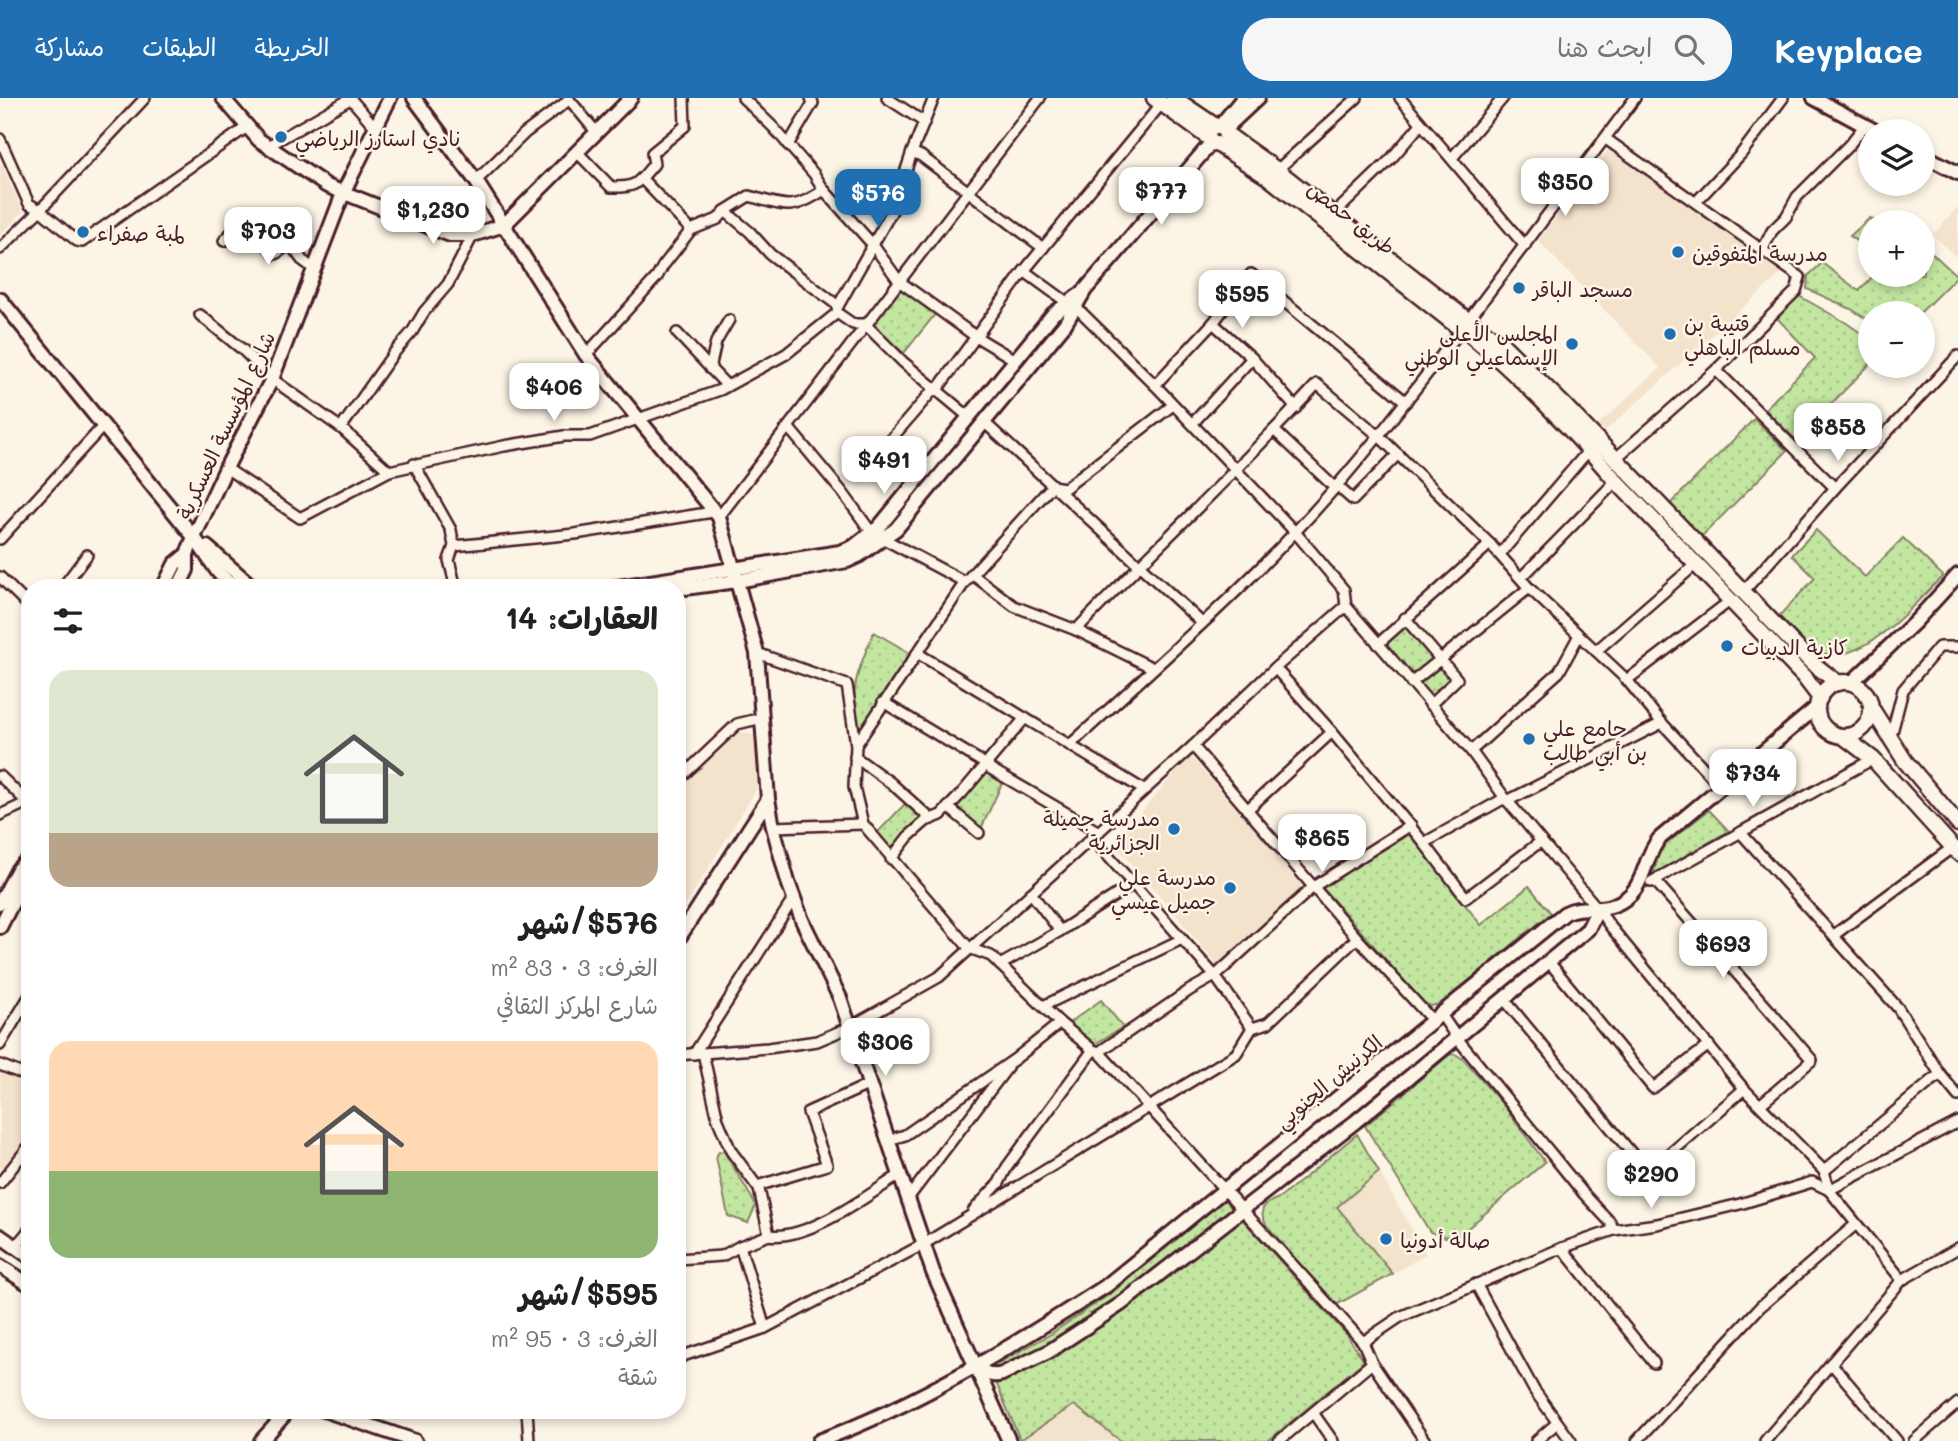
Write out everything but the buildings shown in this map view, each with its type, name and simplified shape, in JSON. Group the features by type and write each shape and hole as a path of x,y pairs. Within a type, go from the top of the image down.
{"main road":[{"path":"223,98 259,140 327,186 450,235 473,235 504,225 631,98"},
{"name":"شارع المؤسسة العسكرية","path":"187,554 226,468 272,379 344,191 390,98"},
{"path":"414,98 476,181 586,355 716,514 757,653 768,799 773,827 794,898 840,998 933,1272 1009,1441"},
{"path":"686,587 840,552 896,529 1065,324 1072,305 1218,134 1243,98"},
{"path":"1218,134 1258,98"},
{"path":"1814,98 1858,122"},
{"name":"طريق حمص","path":"1163,100 1277,170 1465,325"},
{"name":"طريق حمص","path":"1218,134 1269,178 1465,325"},
{"path":"1935,161 1958,173"},
{"path":"0,299 104,425 225,579"},
{"path":"878,536 969,417 1053,314 1072,305"},
{"path":"1465,325 1590,450 1696,564 1737,596 1811,662 1866,693 1890,740 1958,824"},
{"path":"1465,325 1503,345 1615,459 1737,596 1804,677 1818,703 1822,725 1835,735 1853,736 1867,725 1872,709"},
{"path":"194,537 243,579"},
{"path":"168,579 175,564 187,554"},
{"path":"182,579 187,570 187,554"},
{"path":"1818,703 1825,690 1844,683 1915,622 1958,575"},
{"path":"686,581 736,576"},
{"name":"الكرنيش الجنوبي","path":"819,1441 930,1392 1040,1329 1106,1286 1565,913 1577,908 1598,909 1623,900 1641,882 1655,845 1818,703"},
{"path":"1844,737 1872,759 1955,850"},
{"path":"686,928 768,799"},
{"path":"0,903 21,866"},
{"path":"0,927 21,886"},
{"path":"976,1366 996,1377 1048,1352 1121,1304 1355,1122 1549,962 1588,929 1595,920 1598,909"},
{"path":"0,1236 21,1251"},
{"path":"0,1266 21,1279"},
{"path":"261,1441 281,1419"},
{"path":"350,1419 415,1441"}],"street":[{"path":"0,249 145,98"},
{"path":"268,146 350,98 376,128"},
{"path":"578,153 611,187 633,186 643,180 654,164 652,153 685,125 684,98"},
{"path":"743,98 814,174 824,190 873,245 899,281 975,336 1015,360"},
{"path":"789,145 813,103 811,98"},
{"path":"887,98 923,122"},
{"path":"226,468 300,518 389,471 564,436 590,436 640,420 727,386 786,354 837,309 892,209 934,98"},
{"path":"454,546 575,534 716,514 788,427 1040,98"},
{"path":"1277,170 1357,98"},
{"path":"1400,98 1525,246"},
{"path":"1452,158 1503,98"},
{"path":"1070,746 1202,623 1295,532 1336,486 1406,402 1606,139 1634,98"},
{"path":"1697,201 1741,154 1783,98"},
{"path":"476,181 525,133 568,99 597,133"},
{"path":"892,438 935,390 1024,271 1163,100"},
{"path":"1333,215 1390,160 1421,124"},
{"path":"0,139 29,204 77,241 87,240 247,127"},
{"path":"1763,249 1772,231 1786,217 1797,197 1858,138"},
{"path":"1606,139 1697,201 1800,277 1796,291 1716,370 1615,459"},
{"path":"912,152 1043,248"},
{"path":"643,180 691,230"},
{"path":"586,355 657,277 691,230 718,219 725,211 750,196 788,206 804,203 824,190"},
{"path":"725,211 750,232 769,254 853,324 865,324 935,390 969,417"},
{"path":"225,241 239,223 276,254 291,245 302,260 314,269"},
{"path":"341,428 424,312 448,284 473,235"},
{"path":"1024,271 1072,305 1156,385 1295,532 1344,590 1346,606 1471,751 1539,842 1598,909 1744,1089 1762,1104 1824,1171 1829,1190 1902,1280"},
{"path":"1156,385 1213,323 1251,274 1406,402"},
{"path":"200,315 243,350 272,379 341,428 389,471"},
{"path":"710,369 716,342 729,320"},
{"path":"1213,323 1252,358 1296,408"},
{"path":"677,333 727,386"},
{"path":"1627,680 1737,596 1958,356"},
{"path":"1193,423 1252,358"},
{"path":"1716,370 1835,488"},
{"path":"1076,630 1237,470 1317,384 1398,454 1500,554 1529,588 1627,680 1721,787"},
{"path":"1052,486 1065,488 1173,405"},
{"path":"984,422 1202,623"},
{"path":"0,539 104,425"},
{"path":"788,427 878,536 965,582"},
{"path":"1275,430 1353,500 1398,454"},
{"path":"1500,554 1590,450"},
{"path":"414,464 451,530 454,546 449,560 454,579"},
{"path":"1521,578 1616,481"},
{"path":"856,745 965,582 1052,486"},
{"path":"1378,644 1490,544"},
{"path":"69,579 88,555"},
{"path":"1596,651 1696,564"},
{"path":"973,575 1014,606 1076,630 1153,668"},
{"path":"0,576 21,598"},
{"path":"1411,683 1529,588"},
{"path":"686,1054 817,1041 850,1027 939,977 1346,606"},
{"path":"1405,618 1457,680 1430,705"},
{"path":"1471,751 1559,672 1578,636"},
{"path":"1890,740 1903,690 1939,647 1958,647"},
{"path":"757,653 846,685 856,745 854,787 863,824 969,948 990,956 1060,1023 1096,1051 1243,1209 1363,1342 1373,1363 1425,1441"},
{"path":"918,653 1144,790"},
{"path":"1275,668 1411,825 1466,898 1539,842"},
{"path":"883,702 1095,835 1133,884 1215,976 1252,1028"},
{"path":"686,772 737,724 762,718"},
{"path":"891,859 908,837 930,819 941,815 1025,718"},
{"path":"1424,843 1662,723"},
{"path":"1247,810 1332,732"},
{"path":"1193,746 1357,938 1457,1038 1614,1230"},
{"path":"855,757 891,783 930,819"},
{"path":"1641,882 1655,881 1872,759"},
{"path":"0,776 21,797"},
{"path":"0,815 21,807"},
{"path":"948,807 979,833"},
{"path":"773,827 863,824"},
{"path":"967,1219 999,1183 1007,1167 1096,1051 1215,976 1314,887 1411,825"},
{"path":"1741,833 1898,1008 1940,1074 1958,1096"},
{"path":"1834,935 1955,850"},
{"path":"1655,881 1811,1060 1762,1104"},
{"path":"1000,965 1060,931 1133,884"},
{"path":"1031,893 1060,931"},
{"path":"769,1235 757,1186 731,1151 718,1120 699,1053 794,898"},
{"path":"686,1355 765,1328 924,1244 1149,1109 1236,1054 1252,1028 1268,1023 1357,938"},
{"path":"1043,1006 1182,939"},
{"path":"1549,962 1653,1088 1709,1045"},
{"path":"1504,999 1648,1173 1744,1089"},
{"path":"0,1045 21,1010"},
{"path":"889,1140 905,1135 1060,1023"},
{"path":"909,1198 1012,1060"},
{"path":"0,1065 21,1073"},
{"path":"1824,1171 1940,1074"},
{"path":"757,1186 827,1165 808,1112 870,1084"},
{"path":"1829,1190 1958,1122"},
{"path":"0,1183 21,1156"},
{"path":"686,1258 722,1256 769,1235 780,1236 835,1216 901,1174"},
{"path":"1363,1342 1400,1317 1562,1248 1614,1230 1681,1218 1812,1182 1829,1190"},
{"path":"1637,1441 1760,1307 1855,1225"},
{"path":"15,1247 21,1240"},
{"path":"740,1246 765,1328"},
{"path":"1562,1248 1654,1363"},
{"path":"1765,1441 1902,1280 1958,1248"},
{"path":"1476,1284 1534,1390 1571,1441"},
{"path":"1279,1441 1373,1363"},
{"path":"1831,1363 1897,1441"},
{"path":"1914,1441 1958,1402"},
{"path":"1314,1413 1333,1441"},
{"path":"528,1419 529,1441"},
{"path":"1536,1441 1557,1423"}],"shaded area":[{"path":"1609,148 1704,212 1783,272 1604,432 1598,425 1660,368 1538,241"},
{"path":"2,165 23,212 0,235 0,166"},
{"path":"1958,207 1958,259 1935,237 1935,233"},
{"path":"736,730 753,735 760,772 756,790 686,905 686,780"},
{"path":"1190,756 1305,886 1217,965 1113,844"},
{"path":"0,1069 21,1084 21,1145 0,1172"},
{"name":"صالة أدونيا","path":"1379,1172 1426,1254 1393,1274 1337,1207"},
{"path":"1074,1404 1121,1441 1020,1441 1020,1440"}],"green space":[{"path":"1858,229 1858,242 1850,236"},
{"path":"1935,256 1957,276 1932,301 1858,301 1858,314 1807,289 1808,276 1822,263 1859,291 1863,287 1935,287"},
{"path":"901,283 937,312 904,353 868,324"},
{"path":"1799,296 1858,331 1858,376 1796,440 1765,409 1815,358 1777,318"},
{"path":"1754,419 1787,451 1701,537 1669,505"},
{"path":"1816,530 1865,577 1903,538 1943,576 1901,617 1867,644 1849,652 1831,655 1814,650 1779,616 1815,578 1792,555"},
{"path":"1405,623 1435,658 1413,677 1383,642"},
{"path":"874,632 910,653 858,732 854,692 863,657"},
{"path":"1440,664 1454,681 1433,700 1418,684"},
{"path":"987,772 1003,781 981,829 955,806"},
{"path":"905,804 923,820 890,851 877,833"},
{"path":"1709,810 1729,831 1653,874 1660,851"},
{"path":"1410,834 1481,925 1529,886 1551,913 1440,1004 1431,1006 1424,1003 1321,886"},
{"path":"1101,1000 1123,1027 1093,1045 1069,1023"},
{"path":"1455,1054 1463,1059 1504,1106 1545,1162 1461,1234 1445,1237 1430,1232 1365,1126 1449,1055"},
{"path":"1357,1134 1379,1172 1337,1207 1393,1274 1336,1305 1267,1226 1262,1211 1266,1205 1281,1197"},
{"path":"724,1151 756,1205 748,1223 728,1216 716,1157 719,1152"},
{"path":"1224,1199 1345,1333 1364,1361 1268,1441 1121,1441 1074,1405 1020,1440 990,1368 1049,1335 1113,1292"}],"place":[{"name":"نادي استارز الرياضي","path":"281,137"},
{"name":"لمبة صفراء","path":"83,232"},
{"name":"مدرسة المتفوقين","path":"1678,252"},
{"name":"مسجد الباقر","path":"1519,288"},
{"name":"قتيبة بن مسلم الباهلي","path":"1670,334"},
{"name":"المجلس الأعلى الإسماعيلي الوطني","path":"1572,344"},
{"name":"كازية الدبيات","path":"1727,646"},
{"name":"جامع علي بن أبي طالب","path":"1529,739"},
{"name":"مدرسة جميلة الجزائرية","path":"1174,829"},
{"name":"مدرسة علي جميل عيسي","path":"1230,888"},
{"name":"صالة أدونيا","path":"1386,1239"}]}
